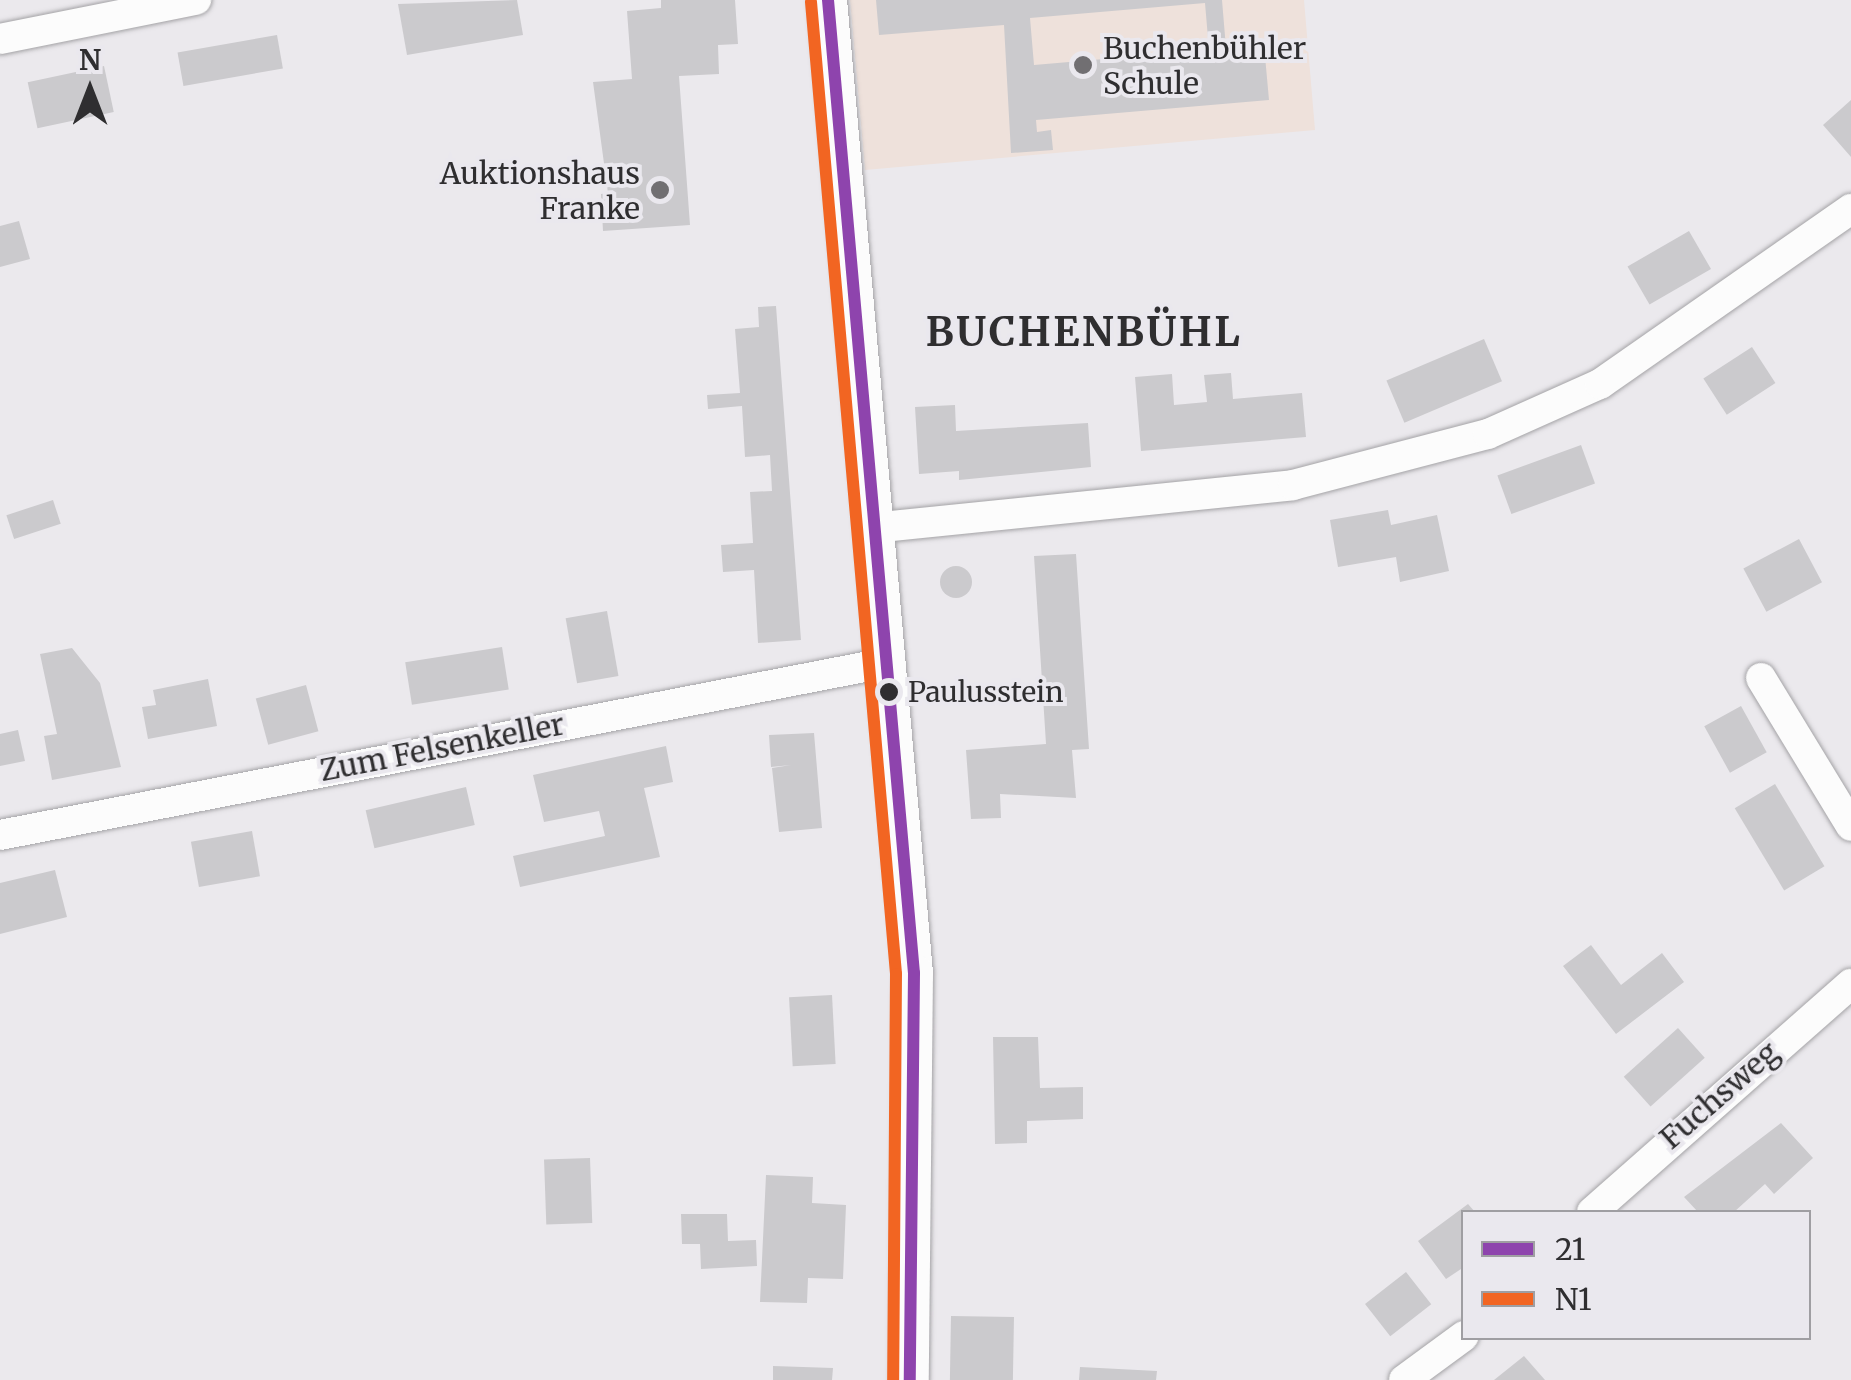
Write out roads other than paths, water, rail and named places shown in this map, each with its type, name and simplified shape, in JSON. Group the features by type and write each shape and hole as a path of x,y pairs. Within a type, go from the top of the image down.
{"street":[{"path":"0,40 196,0"},
{"path":"828,0 904,870 916,1068 910,1380"},
{"path":"872,528 1293,485 1488,434 1600,384 1851,208"},
{"name":"Zum Felsenkeller","path":"0,836 885,663"},
{"path":"1761,678 1851,826"},
{"name":"Fuchsweg","path":"1594,1210 1851,984"},
{"path":"1404,1380 1461,1338"}],"place":[{"name":"Buchenbühler Schule","path":"1083,65"},
{"name":"Auktionshaus Franke","path":"660,190"},
{"name":"Paulusstein","path":"889,692"}],"district":[{"name":"BUCHENBÜHL","path":"1084,332"}]}
